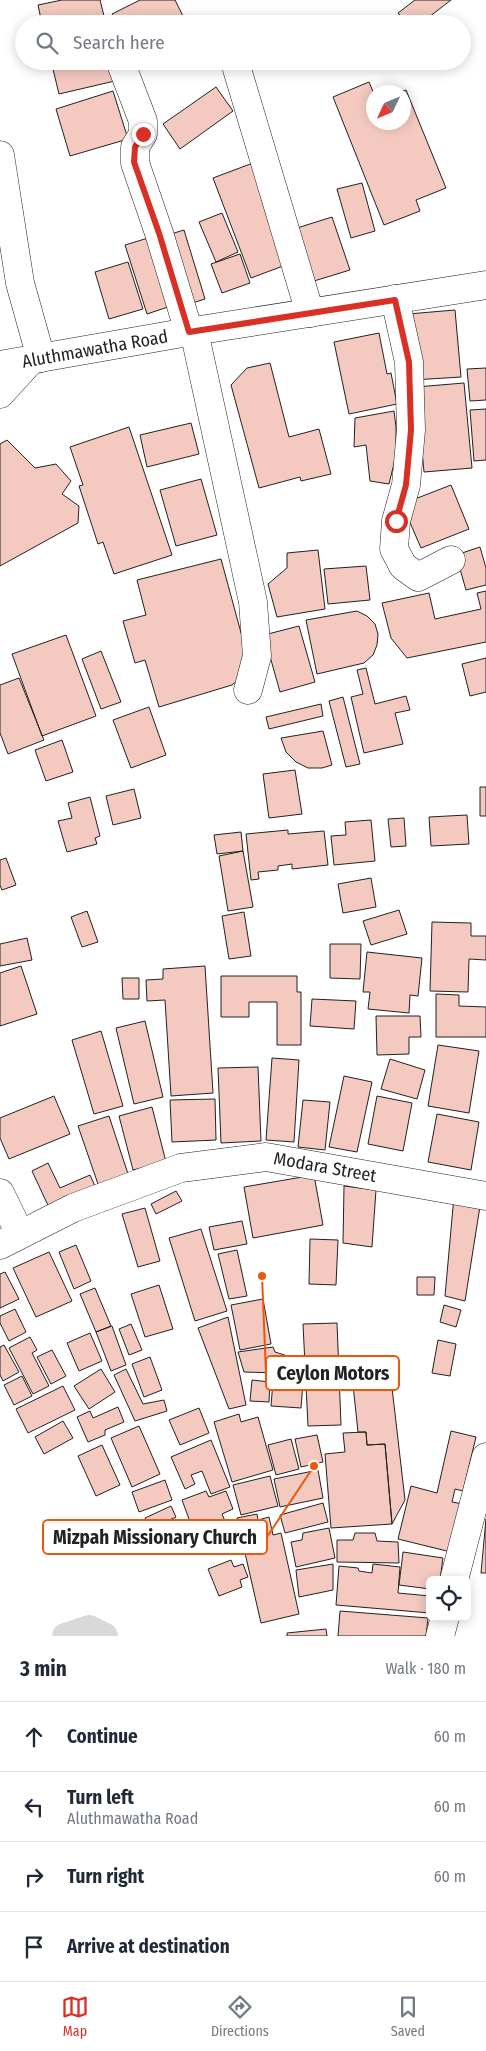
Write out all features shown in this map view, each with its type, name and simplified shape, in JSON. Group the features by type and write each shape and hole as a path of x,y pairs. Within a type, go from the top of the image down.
{"street":[{"path":"123,70 142,121 143,134 135,147 134,162 192,332 252,602 256,656 248,690"},
{"path":"237,70 310,313"},
{"path":"0,155 20,283 36,358 0,394"},
{"name":"Aluthmawatha Road","path":"0,365 486,285"},
{"path":"395,300 409,362 411,430 406,485 396,521 394,549 403,566 418,577 451,560"},
{"name":"Modara Street","path":"10,1240 73,1208 181,1168 266,1156 486,1196"},
{"path":"0,1193 10,1240"},
{"path":"455,1576 486,1457"},
{"path":"440,1636 444,1621"}],"building":[{"path":"62,0 100,0 104,15 40,15 38,5"},
{"path":"140,0 175,0 182,15 112,15"},
{"path":"415,0 451,0 432,15 400,15 398,13"},
{"path":"53,70 117,70 119,80 59,94"},
{"path":"369,82 370,85 366,85 366,130 411,130 411,102 446,188 416,200 420,211 384,225 333,97"},
{"path":"216,87 233,111 180,149 163,124"},
{"path":"113,91 128,139 70,156 56,109"},
{"path":"253,163 291,263 251,278 213,178"},
{"path":"362,183 375,231 351,238 337,189"},
{"path":"222,213 238,252 216,262 199,222"},
{"path":"332,217 350,270 314,281 297,228"},
{"path":"184,230 205,299 183,306 161,237"},
{"path":"158,235 180,303 147,314 125,245"},
{"path":"240,254 250,283 222,293 211,264"},
{"path":"128,262 143,309 109,319 95,272"},
{"path":"455,310 461,377 413,380 408,314"},
{"path":"379,333 387,374 391,373 397,404 349,414 334,342"},
{"path":"270,363 289,437 319,429 331,474 301,481 300,477 259,488 231,385 247,368"},
{"path":"486,368 486,400 470,401 467,369"},
{"path":"464,383 472,468 424,472 416,387"},
{"path":"486,409 486,460 474,461 470,410"},
{"path":"394,411 396,455 389,484 370,481 366,445 354,447 355,418"},
{"path":"191,423 199,454 147,467 140,435"},
{"path":"129,427 172,555 114,574 103,542 98,544 79,486 83,485 70,447"},
{"path":"7,440 35,468 56,464 71,481 62,494 79,506 78,523 0,566 0,444"},
{"path":"201,479 217,535 176,546 160,490"},
{"path":"451,485 469,529 421,548 402,504"},
{"path":"480,547 486,568 486,585 466,590 456,555"},
{"path":"318,550 325,609 277,617 268,584 287,568 287,553"},
{"path":"221,559 247,655 241,677 232,685 159,707 145,660 135,663 123,621 146,615 137,580"},
{"path":"366,566 370,600 328,604 324,569"},
{"path":"486,591 486,642 407,658 391,638 382,603 429,593 435,619 481,609 477,593"},
{"path":"357,611 367,616 375,624 378,634 377,645 373,655 364,663 317,674 306,620"},
{"path":"299,626 315,682 280,692 264,635"},
{"path":"66,635 96,716 42,736 12,654"},
{"path":"101,651 121,702 101,709 82,659"},
{"path":"486,658 486,692 470,696 462,664"},
{"path":"366,668 375,704 406,696 410,710 395,713 403,744 364,753 351,697 363,694 357,670"},
{"path":"19,678 44,740 8,754 0,733 0,685"},
{"path":"343,697 360,764 346,767 329,701"},
{"path":"321,704 323,716 269,729 266,717"},
{"path":"149,707 166,755 131,768 113,720"},
{"path":"323,731 332,765 322,768 308,768 296,762 286,752 281,738"},
{"path":"62,740 73,772 46,781 35,750"},
{"path":"295,770 302,814 269,818 263,774"},
{"path":"480,787 486,787 486,816 480,816"},
{"path":"134,789 141,818 113,825 106,796"},
{"path":"90,797 100,836 95,838 97,844 67,852 58,821 72,818 68,803"},
{"path":"467,815 469,844 431,846 429,817"},
{"path":"404,818 406,846 391,847 388,819"},
{"path":"371,820 375,861 334,865 331,836 346,835 345,822"},
{"path":"288,830 288,834 324,831 328,865 292,869 292,864 278,866 278,870 258,872 259,879 251,880 246,834"},
{"path":"241,832 243,851 217,854 214,835"},
{"path":"243,851 253,907 228,911 219,856"},
{"path":"6,858 16,885 2,890 0,885 0,860"},
{"path":"371,878 376,907 343,913 338,884"},
{"path":"399,910 407,934 371,945 363,921"},
{"path":"87,911 98,942 82,947 71,917"},
{"path":"244,912 251,956 229,959 222,916"},
{"path":"432,922 471,923 471,936 486,936 486,960 469,959 468,992 430,991"},
{"path":"27,938 32,960 0,966 0,944"},
{"path":"330,944 361,944 360,979 330,978"},
{"path":"367,952 422,958 418,996 410,995 409,1013 368,1009 370,992 363,992"},
{"path":"21,966 37,1014 0,1026 0,973"},
{"path":"205,966 213,1093 171,1096 165,1000 147,1001 146,980 163,979 163,969"},
{"path":"221,976 297,976 297,992 301,992 301,1045 277,1045 277,1002 249,1002 249,1017 221,1017"},
{"path":"122,978 139,978 139,999 123,999"},
{"path":"436,994 459,995 459,1006 486,1007 486,1037 436,1037"},
{"path":"312,999 356,1001 354,1029 310,1026"},
{"path":"376,1016 420,1016 421,1037 409,1037 409,1054 377,1055"},
{"path":"145,1021 163,1097 134,1104 116,1028"},
{"path":"101,1031 123,1106 94,1114 72,1040"},
{"path":"438,1045 479,1051 469,1113 428,1106"},
{"path":"272,1058 299,1060 294,1142 266,1140"},
{"path":"390,1059 425,1070 417,1099 381,1089"},
{"path":"258,1067 261,1141 221,1143 218,1068"},
{"path":"344,1076 372,1082 357,1152 329,1147"},
{"path":"54,1096 70,1134 9,1159 0,1138 0,1118"},
{"path":"377,1096 412,1103 403,1151 368,1144"},
{"path":"215,1099 216,1140 172,1142 170,1100"},
{"path":"303,1100 330,1102 325,1150 298,1147"},
{"path":"152,1107 166,1162 133,1170 119,1116"},
{"path":"437,1114 479,1122 471,1170 428,1162"},
{"path":"109,1116 129,1177 99,1187 78,1126"},
{"path":"48,1163 60,1188 90,1175 99,1195 52,1214 32,1171"},
{"path":"314,1175 323,1225 253,1238 244,1187"},
{"path":"344,1186 376,1190 372,1247 343,1243"},
{"path":"176,1191 182,1201 156,1214 151,1204"},
{"path":"454,1196 481,1200 465,1301 445,1296"},
{"path":"145,1208 160,1261 138,1267 122,1214"},
{"path":"242,1221 247,1244 214,1250 209,1227"},
{"path":"201,1229 227,1311 195,1321 169,1238"},
{"path":"310,1239 338,1240 336,1285 309,1284"},
{"path":"76,1245 91,1281 74,1289 59,1252"},
{"path":"237,1250 247,1296 229,1299 218,1254"},
{"path":"49,1252 72,1301 36,1317 13,1268"},
{"path":"5,1272 19,1299 0,1308 0,1274"},
{"path":"417,1277 435,1277 434,1295 417,1295"},
{"path":"159,1285 173,1329 145,1337 131,1294"},
{"path":"95,1288 111,1326 96,1332 80,1294"},
{"path":"263,1299 271,1344 240,1350 231,1305"},
{"path":"444,1305 461,1310 456,1327 440,1322"},
{"path":"15,1309 26,1332 9,1341 0,1323 0,1316"},
{"path":"228,1317 246,1405 229,1409 198,1328"},
{"path":"337,1323 341,1425 308,1426 303,1324"},
{"path":"131,1324 142,1350 129,1355 119,1329"},
{"path":"112,1326 126,1365 111,1371 96,1332"},
{"path":"90,1333 102,1361 79,1371 67,1343"},
{"path":"30,1337 37,1350 32,1353 49,1386 33,1394 9,1348"},
{"path":"438,1340 456,1344 450,1376 432,1373"},
{"path":"4,1345 19,1372 3,1381 0,1375 0,1347"},
{"path":"273,1347 275,1352 300,1360 299,1375 244,1372 238,1352"},
{"path":"52,1350 66,1376 51,1384 37,1357"},
{"path":"150,1357 162,1390 144,1397 132,1364"},
{"path":"101,1369 115,1392 89,1409 74,1386"},
{"path":"126,1369 143,1404 164,1400 167,1411 135,1421 114,1375"},
{"path":"22,1376 32,1396 14,1405 4,1385"},
{"path":"372,1379 391,1379 405,1500 392,1524 385,1444 367,1445 366,1432 358,1432 353,1385 372,1386"},
{"path":"252,1380 270,1382 269,1402 250,1401"},
{"path":"273,1381 303,1383 301,1408 271,1406"},
{"path":"63,1386 75,1410 28,1433 16,1409"},
{"path":"118,1407 124,1422 105,1430 105,1435 88,1442 77,1417 90,1411 93,1418"},
{"path":"199,1408 209,1433 180,1445 169,1420"},
{"path":"239,1414 241,1422 258,1417 273,1470 232,1482 214,1422"},
{"path":"63,1421 73,1438 44,1454 35,1437"},
{"path":"139,1426 160,1474 132,1487 111,1438"},
{"path":"451,1431 476,1437 463,1491 455,1489 452,1502 463,1504 451,1552 398,1539 411,1486 437,1493"},
{"path":"366,1432 367,1445 385,1444 392,1524 331,1528 325,1454 345,1452 343,1433"},
{"path":"317,1435 323,1462 301,1467 295,1439"},
{"path":"291,1439 299,1469 276,1475 268,1445"},
{"path":"211,1440 230,1487 211,1494 202,1471 191,1475 195,1484 185,1489 171,1457"},
{"path":"102,1445 120,1485 96,1496 78,1456"},
{"path":"318,1470 323,1498 280,1507 274,1479"},
{"path":"270,1476 278,1506 241,1515 233,1485"},
{"path":"165,1480 172,1500 139,1512 132,1492"},
{"path":"206,1491 209,1497 226,1491 233,1509 222,1514 227,1526 196,1538 182,1500"},
{"path":"323,1503 328,1522 285,1533 280,1515"},
{"path":"171,1506 176,1517 150,1529 145,1518"},
{"path":"257,1514 258,1520 269,1517 273,1535 281,1533 299,1614 261,1623 237,1518"},
{"path":"486,1519 486,1573 481,1573"},
{"path":"329,1528 335,1558 296,1567 291,1542 302,1540 303,1533"},
{"path":"355,1533 375,1533 377,1541 398,1542 399,1563 337,1562 337,1540 353,1540"},
{"path":"403,1552 443,1558 441,1576 426,1576 426,1588 399,1585"},
{"path":"231,1560 234,1567 243,1564 248,1577 240,1580 242,1587 219,1596 208,1569"},
{"path":"333,1564 333,1590 299,1597 296,1570"},
{"path":"373,1564 400,1567 398,1593 426,1596 426,1613 336,1605 339,1566 358,1568 359,1571 372,1573"},
{"path":"340,1611 426,1618 428,1621 426,1636 338,1636"},
{"path":"326,1629 327,1636 287,1636 287,1633"}],"waterway":[{"path":"65,1636 89,1628 105,1636"}],"place":[{"name":"Ceylon Motors","path":"262,1276"},
{"name":"Mizpah Missionary Church","path":"314,1466"}],"route":[{"path":"143,134 135,147 134,162 159,233 189,332 395,300 409,362 411,430 406,485 396,521"}]}
